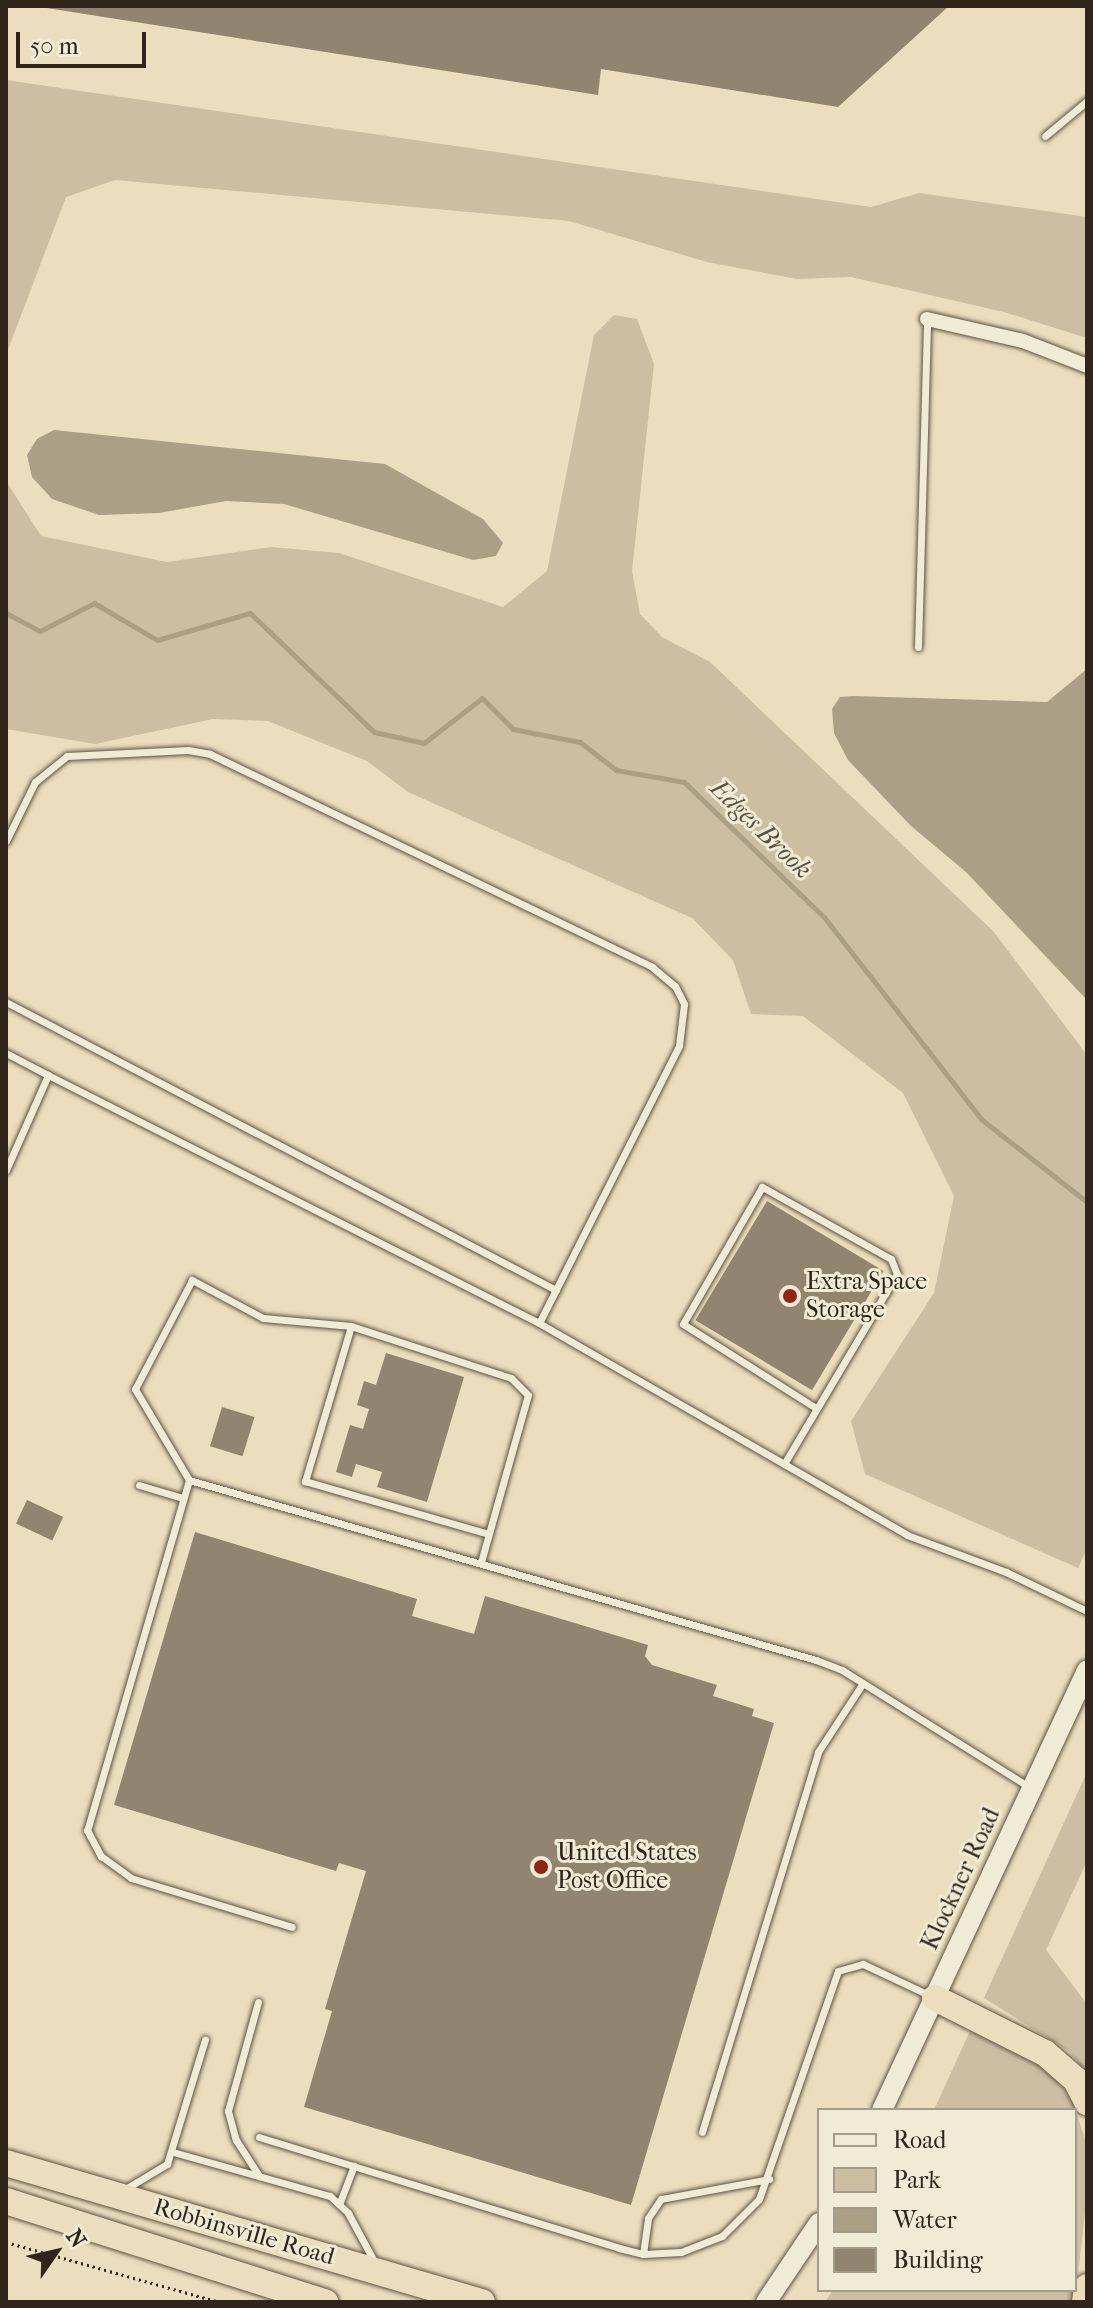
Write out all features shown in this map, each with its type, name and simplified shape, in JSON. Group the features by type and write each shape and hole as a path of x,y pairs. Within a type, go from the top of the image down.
{"highway":[{"path":"935,1998 1045,2053 1076,2080 1087,2102"},
{"name":"Robbinsville Road","path":"6,2163 482,2302"},
{"name":"Robbinsville Road","path":"6,2201 270,2291 325,2302"},
{"path":"1085,2302 1087,2287"}],"main road":[{"name":"Klockner Road","path":"883,2108 1087,1670"},
{"path":"766,2302 817,2226"}],"street":[{"path":"927,319 1023,341 1087,366"}],"lane":[{"path":"1045,136 1087,101"},
{"path":"918,647 927,319"},
{"path":"6,841 35,782 67,756 188,750 210,754 652,967 675,986 684,1004 679,1046 539,1323"},
{"path":"6,1002 556,1290"},
{"path":"6,1053 539,1323 907,1535 1006,1572 1087,1611"},
{"path":"6,1170 48,1075"},
{"path":"784,1464 895,1280 891,1259 762,1187 683,1324 692,1334 816,1408"},
{"path":"481,1562 528,1395 511,1378 484,1366 351,1326 263,1318 192,1280 135,1389 189,1480 816,1660 863,1683 1031,1789"},
{"path":"351,1326 305,1481 489,1534"},
{"path":"189,1480 87,1830 101,1856 131,1878 292,1927"},
{"path":"139,1485 183,1498"},
{"path":"702,2132 818,1752 863,1683"},
{"path":"259,2137 643,2254 681,2252 722,2236 759,2199 769,2179 838,1971 848,1964 863,1964 935,1998"},
{"path":"258,2002 228,2111 236,2140 259,2176"},
{"path":"110,2192 158,2174 173,2152 205,2040"},
{"path":"173,2152 340,2202 380,2272"},
{"path":"340,2202 354,2166"},
{"path":"643,2254 648,2218 661,2199 769,2179"}],"path":[{"path":"6,2242 219,2302"}],"green space":[{"path":"6,80 871,207 919,193 1087,217 1087,338 1004,312 851,277 797,279 707,262 569,221 115,180 66,197 6,355"},
{"path":"614,315 637,319 654,364 632,571 640,614 662,637 710,662 993,931 1087,1055 1087,1549 1078,1568 865,1474 851,1421 934,1293 954,1196 903,1093 803,1016 751,1014 733,960 692,918 408,792 367,761 268,721 213,719 95,744 6,729 6,481 41,536 167,562 271,547 339,553 503,607 547,571 594,335"},
{"path":"1087,1772 1087,1861 1046,1950 1087,2004 1087,2074 1070,2052 984,1998"},
{"path":"970,2031 1050,2071 1075,2108 935,2108"},
{"path":"1077,2114 1085,2139 1086,2204 1077,2284"},
{"path":"832,2292 1076,2292 1075,2302 825,2302"}],"water":[{"path":"54,430 385,464 483,519 503,543 496,556 473,560 284,504 226,501 159,513 99,515 52,499 32,477 27,455 37,439"},
{"path":"1087,669 1087,1000 966,872 911,826 848,760 834,733 832,709 840,697 853,696 1047,702"}],"building":[{"path":"34,6 949,6 838,107 601,69 598,95"},
{"name":"Extra Space Storage","path":"767,1201 884,1271 812,1390 695,1320"},
{"path":"386,1353 464,1377 427,1502 377,1487 382,1472 356,1464 352,1477 336,1472 350,1425 363,1429 369,1409 357,1405 364,1381 376,1385"},
{"path":"222,1407 255,1417 243,1456 210,1446"},
{"path":"27,1500 63,1517 52,1540 16,1524"},
{"name":"United States Post Office","path":"195,1532 417,1599 412,1616 474,1634 485,1596 648,1645 645,1656 652,1665 717,1685 713,1696 754,1709 752,1716 774,1723 631,2205 304,2107 332,2011 325,2009 366,1871 339,1863 336,1871 114,1805"}],"waterway":[{"name":"Edges Brook","path":"6,613 40,631 94,603 157,640 250,613 374,732 424,743 482,698 513,729 580,742 616,770 684,782 824,917 981,1119 1087,1202"}],"place":[{"name":"Extra Space Storage","path":"790,1296"},
{"name":"United States Post Office","path":"541,1867"}]}
